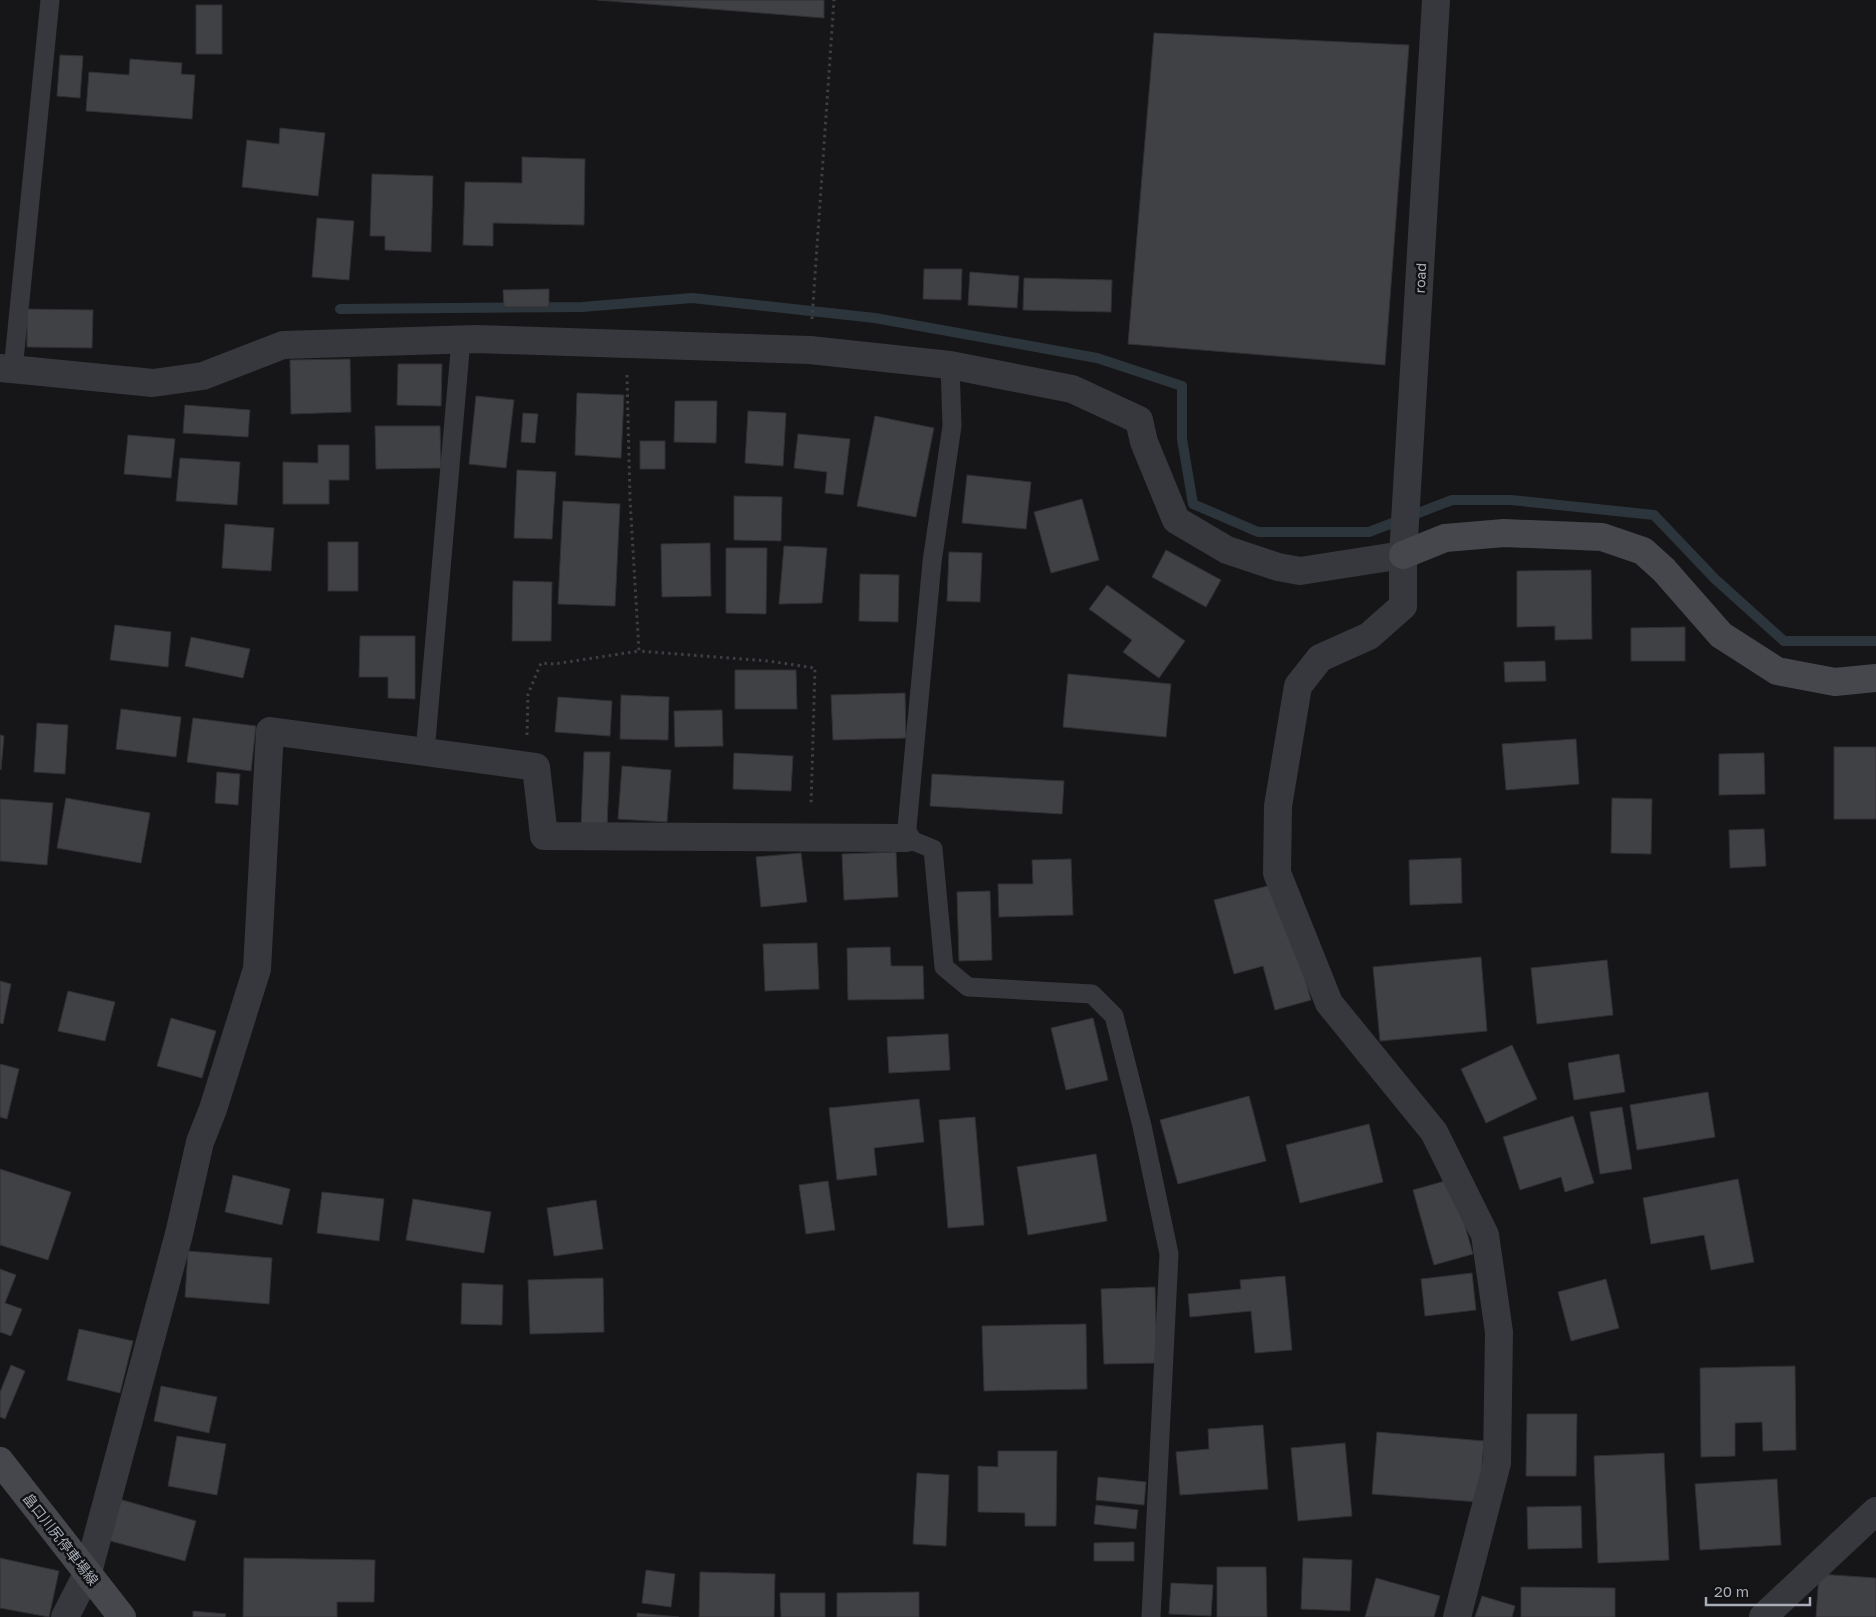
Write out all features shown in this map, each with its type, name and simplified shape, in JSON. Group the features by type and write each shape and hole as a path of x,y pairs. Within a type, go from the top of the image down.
{"street":[{"name":"road","path":"1436,0 1403,555 1403,606 1370,636 1320,658 1298,686 1278,806 1277,874 1329,1003 1434,1132 1485,1235 1499,1332 1497,1463 1457,1617"},
{"path":"7,369 153,382 202,376 283,345 461,340 810,350 950,365 1072,389 1139,420 1144,442 1176,520 1227,550 1278,567 1300,571 1403,555 1445,538 1504,533 1602,537 1643,551 1664,570 1721,635 1777,671 1835,682 1876,678"},
{"path":"65,1617 88,1572 179,1234 200,1142 213,1110 257,969 270,731 536,767 544,836 906,838"},
{"name":"畠口川尻停車場線","path":"0,1461 122,1617"},
{"path":"1763,1617 1876,1512"},
{"path":"1847,1538 1876,1540"}],"lane":[{"path":"7,369 50,0"},
{"path":"425,752 461,340"},
{"path":"950,365 952,426 932,562 906,838 933,849 944,967 968,987 1092,994 1114,1016 1142,1126 1169,1254 1151,1617"}],"path":[{"path":"810,350 834,0"},
{"path":"627,344 630,499 639,651"},
{"path":"526,766 528,694 541,663 554,664 639,651 768,661 815,668 812,695 811,837"}],"building":[{"path":"597,0 824,0 824,18"},
{"path":"196,5 222,5 222,54 196,54"},
{"path":"1154,33 1409,45 1385,365 1128,344"},
{"path":"60,55 83,56 80,98 57,96"},
{"path":"130,59 182,63 181,74 195,75 192,119 86,111 89,72 129,75"},
{"path":"280,128 325,133 318,196 242,187 247,140 279,144"},
{"path":"522,157 585,159 584,225 493,223 493,246 463,245 465,182 522,183"},
{"path":"372,174 433,176 431,252 385,250 385,236 370,236"},
{"path":"317,218 354,221 349,280 312,277"},
{"path":"924,269 962,269 961,300 923,299"},
{"path":"970,272 1019,276 1017,308 968,305"},
{"path":"1024,278 1112,280 1111,312 1023,310"},
{"path":"549,289 549,307 504,307 503,290"},
{"path":"27,309 93,310 92,348 27,347"},
{"path":"350,359 351,412 291,414 290,360"},
{"path":"398,364 442,364 441,406 397,405"},
{"path":"577,393 624,395 621,458 575,455"},
{"path":"476,396 514,400 506,468 469,464"},
{"path":"675,401 717,401 716,443 674,442"},
{"path":"185,405 250,410 248,437 183,433"},
{"path":"748,411 786,413 783,466 745,463"},
{"path":"523,413 538,414 535,443 521,442"},
{"path":"875,416 934,428 916,517 857,506"},
{"path":"375,426 440,426 441,468 376,469"},
{"path":"798,434 850,439 843,495 825,493 827,472 794,468"},
{"path":"128,435 175,439 171,478 124,474"},
{"path":"640,441 665,441 665,469 640,469"},
{"path":"318,445 349,445 349,480 329,480 329,504 283,504 283,462 318,463"},
{"path":"180,458 240,462 237,505 176,501"},
{"path":"517,470 556,472 552,539 514,538"},
{"path":"967,475 1031,482 1026,529 962,523"},
{"path":"734,496 782,497 781,541 734,540"},
{"path":"1082,499 1099,560 1051,573 1034,512"},
{"path":"563,501 620,504 615,606 558,604"},
{"path":"225,524 274,528 271,571 222,568"},
{"path":"328,542 358,542 358,591 328,591"},
{"path":"710,543 711,596 662,597 661,544"},
{"path":"784,546 827,548 822,603 779,604"},
{"path":"726,548 767,548 766,614 726,613"},
{"path":"1166,550 1221,580 1206,607 1152,577"},
{"path":"949,552 982,553 980,602 947,601"},
{"path":"1591,570 1592,639 1555,640 1555,626 1517,627 1517,571"},
{"path":"860,574 899,575 898,622 859,621"},
{"path":"513,581 552,582 551,641 512,641"},
{"path":"1107,585 1185,641 1159,678 1123,652 1132,640 1089,609"},
{"path":"115,625 171,632 168,667 110,660"},
{"path":"1685,627 1685,661 1631,661 1631,628"},
{"path":"360,636 415,636 415,699 388,698 388,677 359,677"},
{"path":"191,637 250,649 243,678 185,666"},
{"path":"1545,661 1546,681 1505,682 1504,662"},
{"path":"735,670 796,670 797,709 735,709"},
{"path":"1068,674 1171,684 1166,737 1063,727"},
{"path":"905,693 906,738 833,740 831,695"},
{"path":"621,695 669,697 668,740 620,739"},
{"path":"558,697 612,701 610,736 555,732"},
{"path":"121,709 181,717 176,757 116,749"},
{"path":"722,710 723,746 675,747 674,711"},
{"path":"193,718 256,726 251,771 187,762"},
{"path":"37,723 68,725 65,774 34,772"},
{"path":"0,735 4,736 1,770 0,769"},
{"path":"1576,739 1579,784 1506,790 1502,744"},
{"path":"1834,747 1876,747 1876,819 1834,819"},
{"path":"584,752 610,752 607,828 581,826"},
{"path":"734,753 793,756 791,791 733,789"},
{"path":"1764,753 1765,794 1719,795 1719,754"},
{"path":"622,766 671,770 667,822 618,819"},
{"path":"217,772 240,774 238,805 215,803"},
{"path":"932,774 1064,781 1062,814 930,806"},
{"path":"66,798 150,813 141,863 57,848"},
{"path":"1612,798 1652,799 1651,854 1611,853"},
{"path":"0,799 53,803 47,865 0,861"},
{"path":"1764,829 1766,866 1730,868 1729,830"},
{"path":"896,852 898,897 844,900 842,854"},
{"path":"801,853 807,902 761,907 756,857"},
{"path":"1461,858 1462,903 1410,905 1409,860"},
{"path":"1071,859 1073,915 999,917 998,884 1033,884 1032,860"},
{"path":"1279,883 1311,1000 1275,1010 1263,966 1234,974 1214,900"},
{"path":"990,891 992,960 959,961 957,892"},
{"path":"817,943 819,989 765,991 763,944"},
{"path":"890,947 891,966 923,966 924,999 848,1000 847,948"},
{"path":"1481,957 1487,1031 1380,1041 1373,967"},
{"path":"1607,960 1613,1015 1537,1024 1531,968"},
{"path":"0,981 11,984 3,1024 0,1023"},
{"path":"68,991 115,1002 105,1041 58,1031"},
{"path":"171,1018 216,1031 202,1078 157,1066"},
{"path":"1093,1018 1108,1080 1066,1090 1051,1028"},
{"path":"948,1034 950,1070 889,1073 887,1037"},
{"path":"1512,1045 1537,1099 1486,1123 1461,1069"},
{"path":"1619,1054 1625,1092 1574,1100 1568,1063"},
{"path":"0,1064 19,1069 7,1119 0,1117"},
{"path":"1708,1092 1715,1137 1637,1150 1630,1105"},
{"path":"1249,1096 1266,1161 1178,1184 1160,1120"},
{"path":"919,1099 924,1142 874,1148 877,1175 837,1180 829,1108"},
{"path":"1622,1107 1632,1169 1600,1174 1590,1112"},
{"path":"1573,1116 1594,1183 1565,1192 1561,1177 1520,1190 1503,1137"},
{"path":"975,1117 984,1225 948,1228 939,1120"},
{"path":"1369,1124 1383,1182 1300,1203 1286,1145"},
{"path":"1096,1154 1107,1221 1028,1235 1017,1167"},
{"path":"0,1169 71,1192 48,1260 0,1245"},
{"path":"233,1175 290,1189 282,1225 225,1212"},
{"path":"1452,1179 1473,1254 1434,1265 1413,1190"},
{"path":"1738,1179 1754,1262 1711,1270 1704,1235 1651,1244 1643,1198"},
{"path":"828,1181 835,1230 806,1234 799,1185"},
{"path":"322,1192 384,1199 379,1241 317,1233"},
{"path":"413,1199 491,1212 484,1253 406,1240"},
{"path":"596,1200 603,1249 554,1256 547,1208"},
{"path":"188,1251 272,1258 269,1304 185,1297"},
{"path":"0,1269 16,1275 5,1303 22,1309 11,1336 0,1332"},
{"path":"1472,1273 1476,1310 1425,1316 1421,1279"},
{"path":"1285,1276 1292,1350 1255,1353 1251,1311 1190,1317 1188,1294 1241,1289 1240,1280"},
{"path":"603,1278 604,1332 530,1334 528,1280"},
{"path":"1606,1279 1619,1328 1571,1341 1558,1292"},
{"path":"462,1283 503,1285 502,1325 461,1324"},
{"path":"1155,1287 1157,1363 1104,1364 1101,1289"},
{"path":"1086,1324 1087,1389 984,1391 982,1326"},
{"path":"79,1329 133,1341 120,1393 67,1380"},
{"path":"11,1365 25,1371 5,1419 0,1417 0,1392"},
{"path":"1795,1366 1796,1450 1763,1451 1762,1422 1735,1423 1735,1456 1701,1457 1700,1368"},
{"path":"161,1386 217,1397 209,1433 154,1421"},
{"path":"1527,1414 1577,1414 1576,1476 1526,1476"},
{"path":"1263,1425 1268,1489 1180,1495 1176,1452 1209,1449 1208,1429"},
{"path":"1377,1432 1484,1441 1479,1502 1372,1494"},
{"path":"177,1436 226,1444 217,1495 168,1486"},
{"path":"1345,1443 1352,1516 1298,1521 1291,1448"},
{"path":"998,1451 1057,1451 1056,1526 1025,1526 1025,1513 978,1512 978,1466 998,1467"},
{"path":"1664,1453 1669,1560 1598,1563 1594,1456"},
{"path":"917,1473 949,1475 946,1546 913,1544"},
{"path":"1098,1477 1146,1482 1144,1505 1096,1500"},
{"path":"1777,1479 1781,1545 1700,1550 1695,1484"},
{"path":"119,1499 196,1521 185,1561 107,1540"},
{"path":"1096,1505 1138,1510 1136,1529 1094,1524"},
{"path":"1581,1506 1582,1548 1528,1549 1527,1507"},
{"path":"1134,1542 1134,1561 1094,1561 1094,1543"},
{"path":"0,1558 59,1571 49,1617 0,1608"},
{"path":"244,1558 375,1560 374,1602 337,1602 337,1617 243,1617"},
{"path":"1303,1558 1352,1560 1350,1611 1301,1609"},
{"path":"1217,1567 1266,1567 1267,1617 1217,1617"},
{"path":"646,1570 675,1574 671,1607 642,1603"},
{"path":"700,1572 775,1574 774,1617 699,1617"},
{"path":"1819,1574 1876,1578 1876,1617 1816,1617"},
{"path":"1376,1578 1440,1596 1434,1617 1365,1617"},
{"path":"1171,1583 1213,1585 1211,1616 1169,1614"},
{"path":"1521,1587 1615,1588 1615,1617 1521,1617"},
{"path":"919,1592 919,1617 837,1617 837,1593"},
{"path":"780,1593 825,1593 825,1617 781,1617"},
{"path":"1482,1596 1515,1606 1512,1617 1475,1617"},
{"path":"193,1611 226,1614 225,1617 193,1617"},
{"path":"637,1613 679,1617 637,1617"}],"waterway":[{"path":"340,309 582,307 692,298 875,318 1097,358 1182,386 1182,439 1193,504 1258,532 1369,532 1452,500 1511,500 1654,515 1715,579 1784,641 1876,641"}]}
